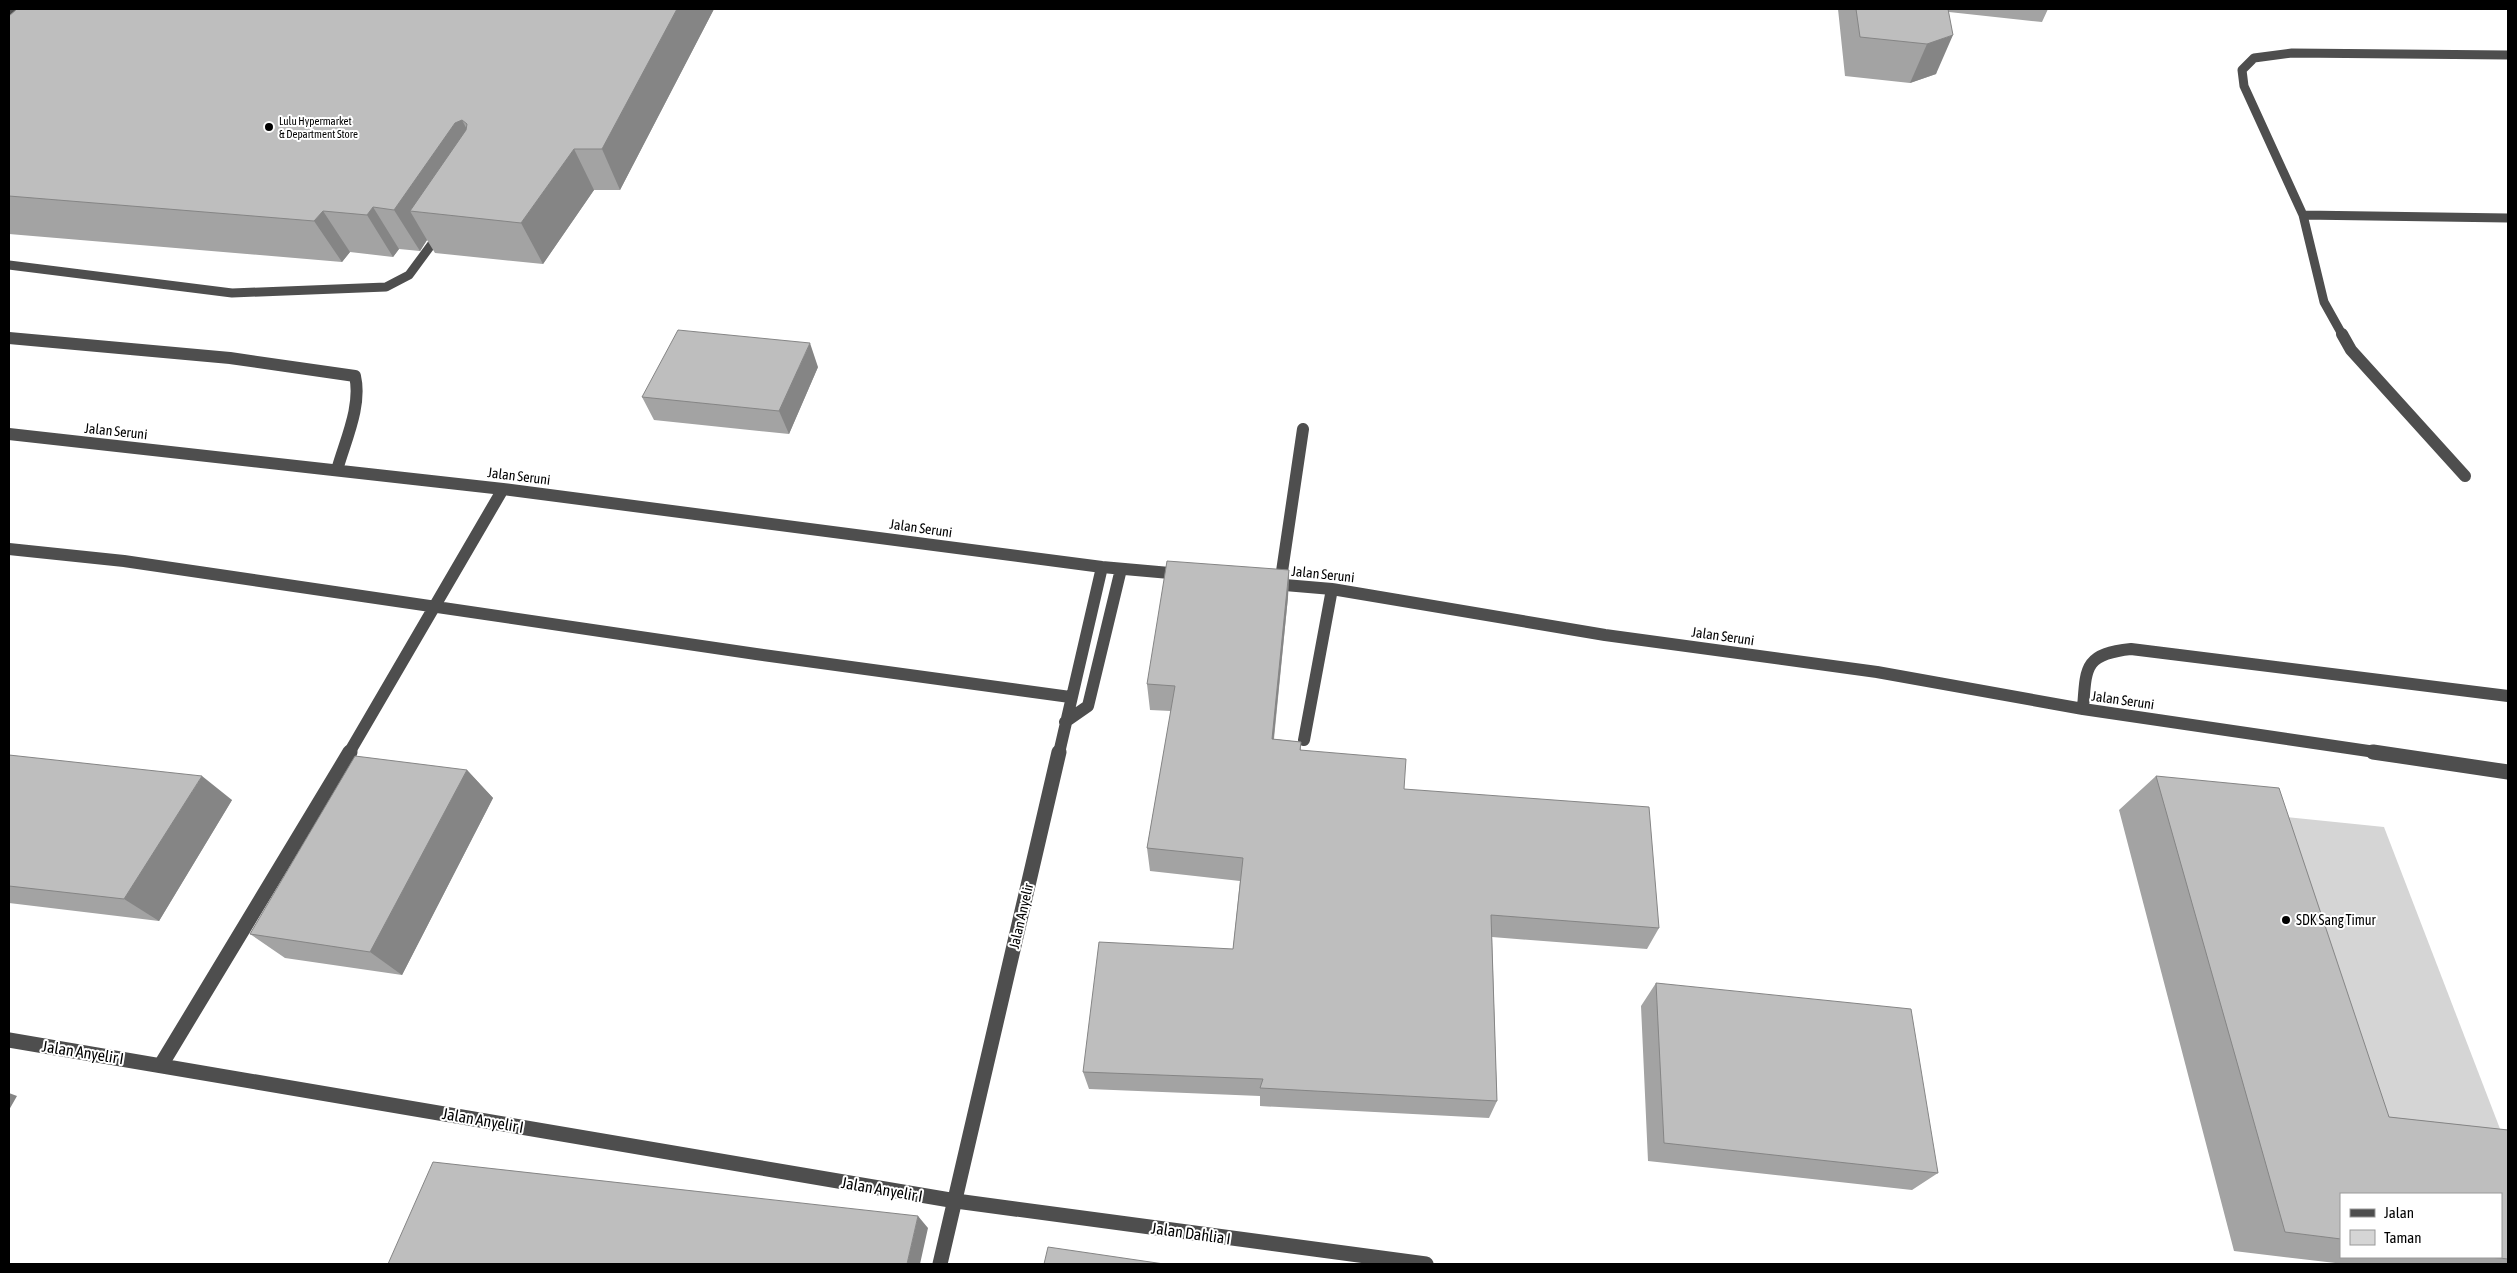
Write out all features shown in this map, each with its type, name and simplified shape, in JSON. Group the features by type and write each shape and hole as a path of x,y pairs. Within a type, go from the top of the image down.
{"street":[{"path":"9,14 14,9"},
{"path":"2464,476 2351,350 2324,302 2303,215 2244,86 2242,70 2254,58 2292,53 2508,55"},
{"path":"2303,215 2508,218"},
{"path":"9,265 232,293 386,287 409,274 447,223"},
{"path":"9,338 230,358 355,376 357,395 337,470"},
{"path":"1280,585 1302,429"},
{"name":"Jalan Seruni","path":"9,434 503,489 1102,567 1193,575"},
{"path":"161,1065 435,607 503,489"},
{"path":"9,549 124,561 1070,697"},
{"name":"Jalan Anyelir","path":"940,1264 956,1201 1070,697 1102,567"},
{"path":"1065,722 1088,706 1121,569"},
{"name":"Jalan Seruni","path":"1261,582 1332,589 1605,635 1877,672 2083,709 2508,772"},
{"path":"1304,740 1332,589"},
{"path":"2083,709 2086,671 2090,660 2108,650 2131,649 2508,696"},
{"name":"Jalan Anyelir I","path":"9,1040 956,1201"},
{"name":"Jalan Dahlia I","path":"956,1201 1426,1264"}],"green space":[{"path":"2255,814 2384,827 2502,1134 2355,1117"}],"building":[{"name":"Lulu Hypermarket & Department Store","path":"17,9 677,9 602,149 574,149 521,223 410,211 466,130 467,124 462,120 455,123 394,210 373,207 367,215 323,211 314,221 9,196 9,16"},
{"path":"1856,9 1948,9 1953,35 1927,44 1860,37"},
{"path":"678,330 810,343 779,411 642,397"},
{"path":"1167,561 1289,570 1272,739 1301,742 1300,750 1406,759 1404,789 1649,807 1659,928 1491,915 1497,1101 1260,1088 1263,1079 1083,1072 1099,942 1233,949 1243,858 1147,848 1175,686 1147,684"},
{"path":"9,755 202,776 124,899 9,886"},
{"path":"355,756 467,770 370,952 250,934"},
{"path":"2156,776 2279,788 2389,1117 2508,1130 2508,1259 2498,1258 2502,1258 2502,1193 2340,1193 2340,1239 2285,1232"},
{"path":"1656,983 1911,1009 1938,1173 1664,1143"},
{"path":"433,1162 918,1216 907,1264 388,1264"},
{"path":"1048,1247 1164,1264 1044,1264"}],"place":[{"name":"Lulu Hypermarket & Department Store","path":"269,127"},
{"name":"SDK Sang Timur","path":"2286,920"}]}
